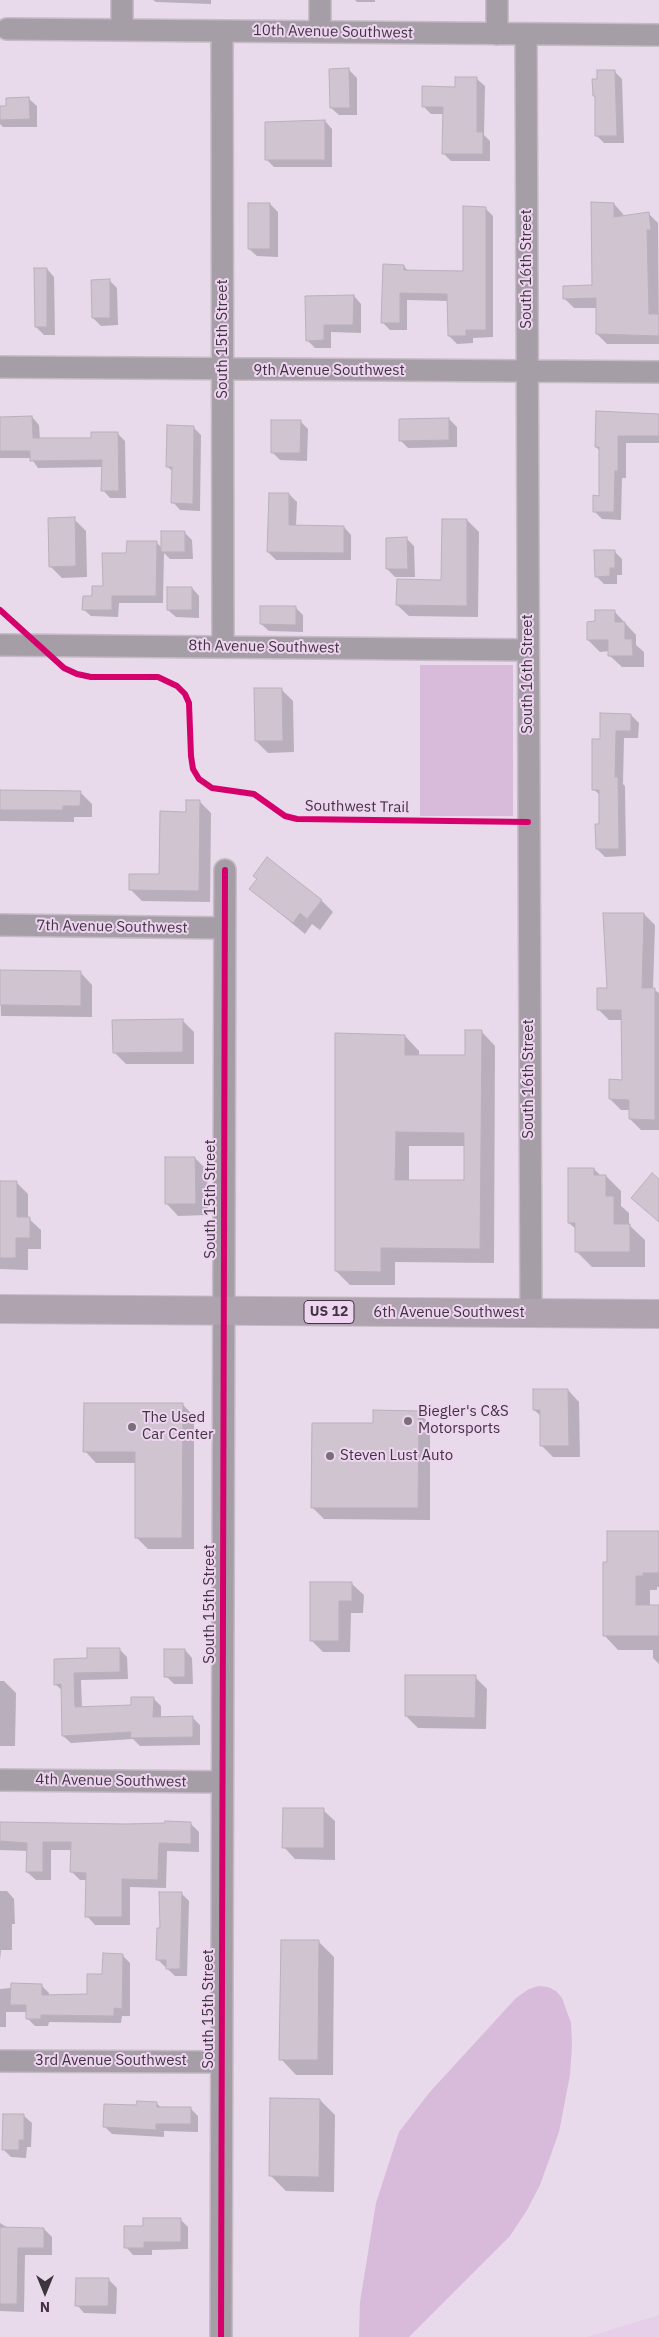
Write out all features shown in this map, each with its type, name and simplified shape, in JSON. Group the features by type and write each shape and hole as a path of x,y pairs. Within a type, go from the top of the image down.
{"highway":[{"name":"6th Avenue Southwest","path":"0,1310 659,1314"}],"street":[{"path":"122,0 122,30"},
{"path":"320,0 320,31"},
{"path":"497,0 497,34"},
{"name":"10th Avenue Southwest","path":"7,29 659,35"},
{"name":"South 15th Street","path":"222,31 223,647"},
{"name":"South 16th Street","path":"526,35 531,1314"},
{"name":"9th Avenue Southwest","path":"0,367 659,372"},
{"name":"8th Avenue Southwest","path":"0,645 528,650"},
{"name":"South 15th Street","path":"221,2337 224,870"},
{"name":"7th Avenue Southwest","path":"0,926 224,928"},
{"name":"4th Avenue Southwest","path":"0,1780 222,1782"},
{"name":"3rd Avenue Southwest","path":"0,2061 221,2062"}],"shaded area":[{"path":"420,665 513,665 513,816 420,816"},
{"path":"539,1986 548,1987 556,1991 562,1998 571,2023 572,2045 570,2075 559,2132 540,2185 510,2236 409,2337 359,2337 360,2302 376,2203 399,2132 429,2093 516,1998 529,1989"},
{"path":"659,2315 659,2337 587,2337"}],"building":[{"path":"349,68 350,108 330,108 329,69"},
{"path":"597,70 615,70 617,136 595,136 595,96 593,96 592,79 597,79"},
{"path":"455,77 477,77 477,132 483,132 483,154 442,154 443,107 422,107 422,86 455,87"},
{"path":"29,97 30,119 0,120 0,106 6,106 6,98"},
{"path":"325,120 325,160 265,160 265,122"},
{"path":"591,202 614,203 614,217 649,212 651,230 647,230 649,314 659,314 659,336 596,334 596,298 563,299 563,286 592,285"},
{"path":"248,203 270,203 270,249 248,249"},
{"path":"463,206 486,207 486,330 466,330 466,336 448,336 447,294 400,293 400,323 381,323 383,264 404,265 404,270 463,271"},
{"path":"34,268 47,268 47,327 35,327"},
{"path":"110,279 110,318 92,318 91,280"},
{"path":"354,295 353,325 324,325 324,340 306,341 305,296"},
{"path":"596,411 659,414 659,436 618,436 618,471 615,471 614,512 593,512 593,495 599,496 599,447 595,447"},
{"path":"32,416 33,438 91,438 91,432 118,432 119,491 101,491 102,460 30,461 30,451 0,451 0,417"},
{"path":"449,418 449,440 399,441 399,419"},
{"path":"271,420 301,420 300,453 271,453"},
{"path":"167,425 194,426 193,504 171,503 172,467 166,467"},
{"path":"269,493 289,493 289,525 344,526 344,553 267,552"},
{"path":"75,517 76,566 49,567 48,518"},
{"path":"442,519 467,519 467,606 396,605 397,579 441,580"},
{"path":"161,531 185,531 185,552 161,552"},
{"path":"407,537 408,569 386,569 386,538"},
{"path":"127,541 157,541 156,596 112,596 112,610 82,610 83,596 92,596 92,586 103,586 102,553 126,553"},
{"path":"594,550 615,550 615,568 610,568 610,576 595,577"},
{"path":"167,587 192,587 192,610 167,610"},
{"path":"260,606 296,606 296,625 260,624"},
{"path":"595,610 615,610 615,622 625,622 625,639 632,639 633,656 608,656 608,640 587,640 587,622 595,621"},
{"path":"254,688 282,688 283,741 255,741"},
{"path":"600,713 631,714 631,731 616,731 615,777 618,777 619,849 596,849 595,824 599,824 599,790 592,790 592,739 600,739"},
{"path":"0,790 81,791 80,806 63,806 63,810 0,810"},
{"path":"186,800 200,800 199,891 129,890 129,874 159,874 160,811 186,812"},
{"path":"267,857 322,900 307,919 300,913 293,923 249,889 257,879 253,876"},
{"path":"603,913 644,913 642,988 655,988 655,1120 629,1119 629,1100 609,1099 609,1079 622,1080 621,1010 597,1010 597,988 607,988"},
{"path":"0,970 81,971 81,1006 0,1005"},
{"path":"183,1019 183,1052 113,1053 112,1020"},
{"path":"465,1030 482,1030 480,1249 381,1248 381,1272 335,1271 335,1033 405,1035 405,1055 465,1055","holes":["396,1132 464,1133 464,1180 395,1180"]},
{"path":"165,1157 195,1157 196,1204 165,1204"},
{"path":"568,1168 594,1168 594,1175 606,1175 606,1196 614,1196 614,1224 630,1224 630,1252 575,1252 575,1223 568,1223"},
{"path":"652,1173 659,1179 659,1222 631,1198"},
{"path":"0,1181 17,1181 17,1217 30,1217 30,1238 16,1238 16,1258 0,1258"},
{"path":"533,1389 568,1389 569,1446 540,1446 540,1410 533,1410"},
{"path":"84,1403 183,1403 182,1538 135,1538 135,1452 83,1452"},
{"path":"373,1410 419,1411 418,1508 311,1508 312,1423 373,1423"},
{"path":"607,1531 659,1531 659,1573 643,1573 643,1576 636,1576 636,1605 659,1605 659,1636 603,1636 603,1562 607,1562"},
{"path":"310,1582 352,1582 352,1601 339,1601 339,1641 310,1641"},
{"path":"87,1648 120,1648 120,1672 74,1673 75,1707 131,1705 131,1697 154,1697 153,1717 193,1716 193,1737 130,1738 131,1732 62,1736 61,1684 54,1685 54,1659 87,1658"},
{"path":"164,1649 185,1649 185,1677 164,1677"},
{"path":"405,1675 476,1675 475,1718 405,1716"},
{"path":"283,1808 324,1808 324,1848 282,1848"},
{"path":"165,1821 191,1822 191,1844 159,1843 158,1880 122,1879 122,1917 85,1917 86,1873 70,1872 71,1842 43,1842 43,1872 26,1872 27,1843 0,1841 0,1822 126,1824 165,1823"},
{"path":"159,1892 182,1892 180,1969 166,1969 166,1960 156,1960 157,1928 160,1928"},
{"path":"281,1940 319,1940 318,2060 279,2060"},
{"path":"103,1953 123,1954 122,2009 114,2008 114,2016 41,2015 41,2019 26,2019 26,2005 10,2005 11,1983 42,1984 42,1995 87,1994 87,1974 102,1974"},
{"path":"270,2098 320,2099 319,2177 269,2176"},
{"path":"137,2101 157,2102 157,2107 191,2107 191,2124 156,2124 156,2130 103,2127 104,2104 136,2105"},
{"path":"3,2114 24,2114 24,2140 19,2140 19,2150 2,2150"},
{"path":"143,2218 181,2218 181,2242 144,2242 144,2248 124,2248 124,2226 143,2226"},
{"path":"0,2227 44,2228 44,2248 18,2248 17,2304 0,2304"},
{"path":"76,2278 109,2278 108,2306 75,2306"}],"cycle path":[{"name":"Southwest Trail","path":"0,610 64,668 77,674 91,677 158,677 177,686 185,694 189,703 193,769 199,779 212,788 254,794 285,816 297,819 528,822"},
{"path":"221,2337 225,870"}],"place":[{"name":"Biegler's C&S Motorsports","path":"408,1421"},
{"name":"The Used Car Center","path":"132,1427"},
{"name":"Steven Lust Auto","path":"330,1456"}]}
